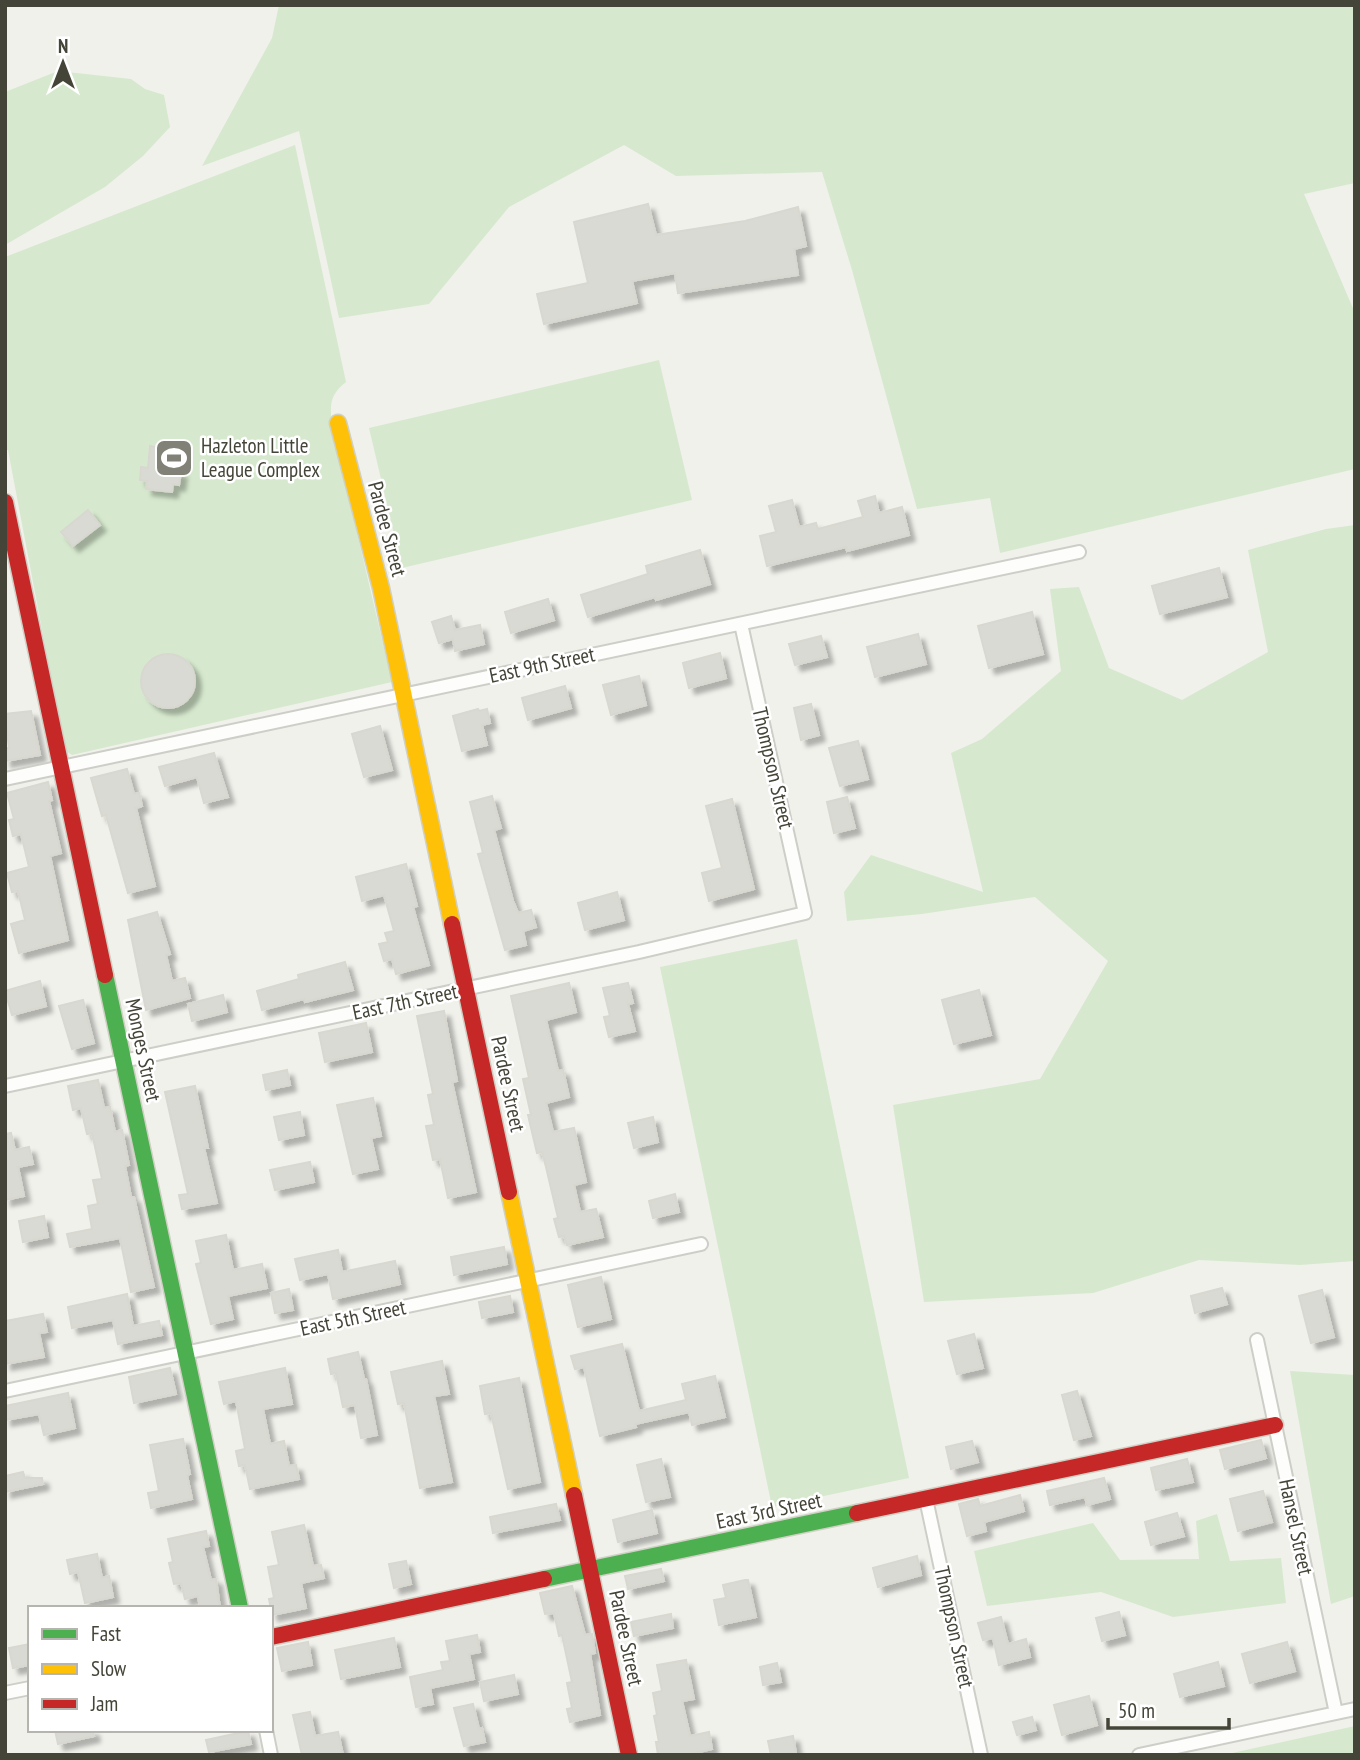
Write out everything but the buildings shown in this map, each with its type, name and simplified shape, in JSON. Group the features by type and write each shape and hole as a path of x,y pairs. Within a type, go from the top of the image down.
{"street":[{"name":"Pardee Street","path":"338,423 381,588 629,1755"},
{"name":"Monges Street","path":"5,502 240,1606"},
{"name":"East 9th Street","path":"5,779 1079,552"},
{"name":"Thompson Street","path":"741,624 805,913"},
{"name":"East 7th Street","path":"5,1086 639,952 805,913"},
{"name":"East 5th Street","path":"5,1391 701,1244"},
{"name":"Hansel Street","path":"1257,1340 1336,1713"},
{"name":"East 3rd Street","path":"273,1637 1275,1425"},
{"name":"Thompson Street","path":"926,1499 981,1755"},
{"path":"5,1693 28,1688"},
{"path":"1139,1755 1355,1709"},
{"path":"266,1732 271,1755"}],"green space":[{"path":"279,5 1355,5 1355,183 1304,194 1355,313 1355,469 1000,553 990,498 917,509 852,270 822,172 676,176 624,145 509,207 429,304 339,318 299,131 202,166 272,38"},
{"path":"58,71 131,79 145,89 164,95 170,127 143,156 105,187 5,245 5,92"},
{"name":"Hazleton Little League Complex","path":"295,145 346,382 336,392 332,401 332,426 392,682 72,755 64,746 8,450 5,450 5,257"},
{"path":"659,360 692,500 402,568 369,428"},
{"path":"1355,525 1355,1261 1300,1265 1199,1260 1093,1293 924,1302 893,1105 1040,1079 1108,961 1035,897 922,914 847,921 844,892 871,855 983,892 951,753 982,739 1061,671 1050,589 1079,587 1109,668 1182,700 1268,652 1248,550 1326,529"},
{"path":"797,939 909,1478 772,1507 660,967"},
{"path":"1290,1371 1355,1375 1355,1596 1331,1604"},
{"path":"1217,1514 1230,1561 1281,1558 1286,1603 1173,1617 1101,1592 987,1606 974,1551 1093,1523 1120,1560 1199,1559 1196,1521"},
{"path":"1355,1726 1355,1755 1223,1755"}],"traffic: fast":[{"path":"105,975 240,1606"},
{"path":"544,1579 857,1513"}],"traffic: slow":[{"path":"338,423 381,588 452,924"},
{"path":"509,1192 574,1495"}],"traffic: jam":[{"path":"5,502 105,975"},
{"path":"452,924 509,1192"},
{"path":"857,1513 1275,1425"},
{"path":"574,1495 629,1755"},
{"path":"273,1637 544,1579"}],"place":[{"name":"Hazleton Little League Complex","path":"174,458"}]}
